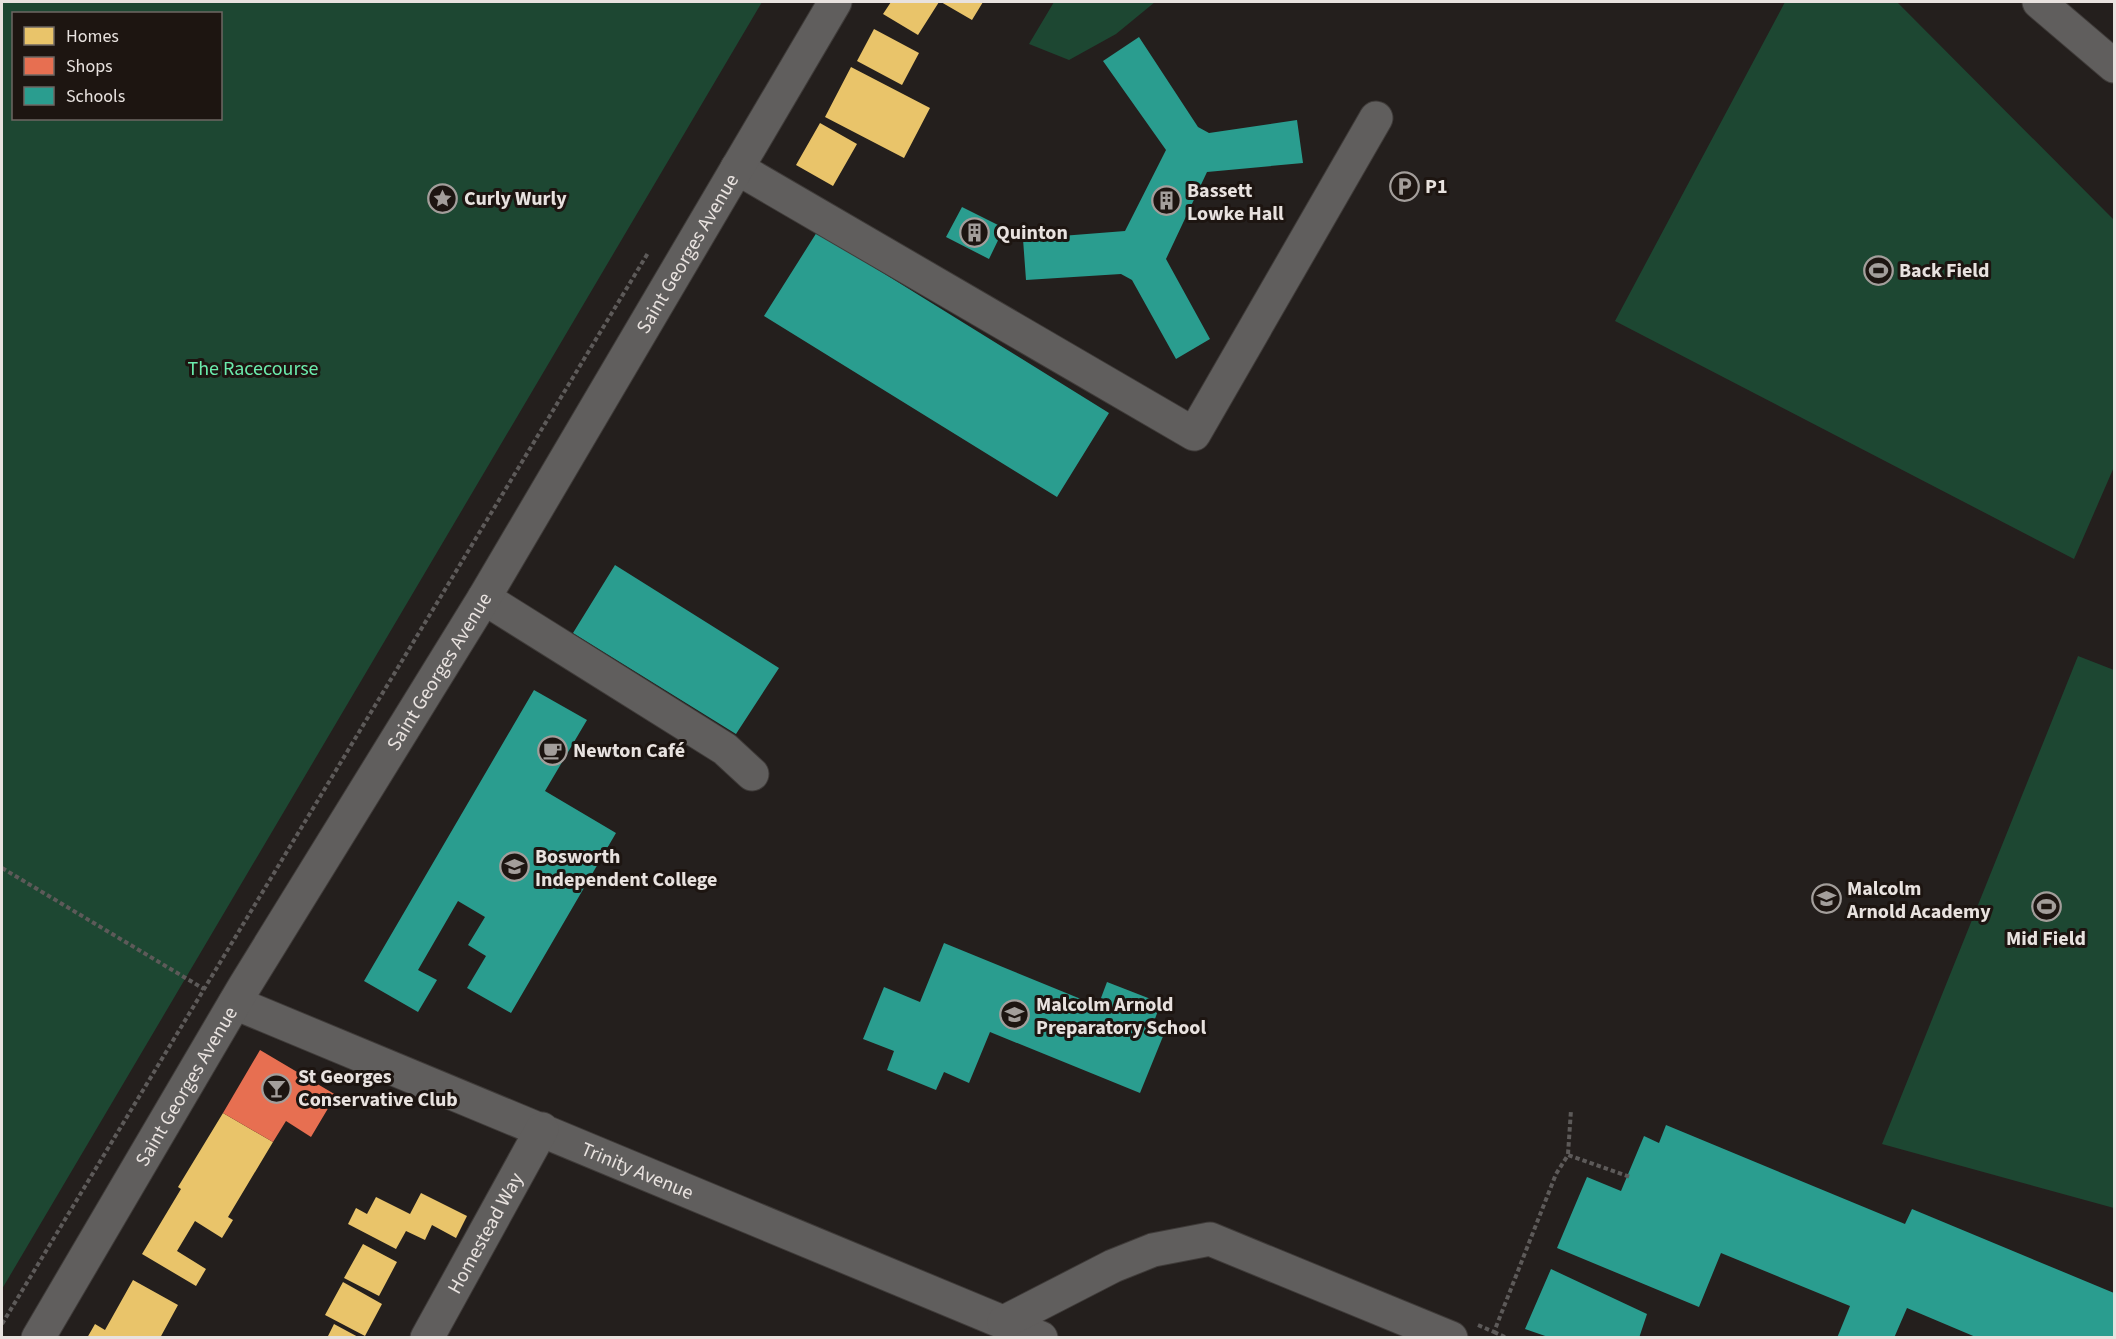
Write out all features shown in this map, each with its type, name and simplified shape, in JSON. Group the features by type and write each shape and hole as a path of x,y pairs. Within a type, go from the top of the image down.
{"street":[{"name":"Saint Georges Avenue","path":"38,1338 235,1003 484,598 835,2"},
{"path":"2039,2 2115,66"},
{"path":"737,168 1194,434 1376,118"},
{"path":"484,598 725,749 752,774"},
{"name":"Trinity Avenue","path":"235,1003 1041,1338"},
{"name":"Homestead Way","path":"428,1338 542,1130"},
{"path":"1004,1322 1113,1266 1153,1250 1210,1239 1462,1330"}],"path":[{"path":"2,1324 654,244"},
{"path":"2,868 203,988"},
{"path":"1494,1332 1556,1174 1568,1155 1571,1110"},
{"path":"1568,1155 1630,1177"},
{"path":"1462,1330 1494,1332 1507,1338"}],"green space":[{"name":"The Racecourse","path":"2,2 762,2 2,1289"},
{"path":"1054,2 1155,2 1116,34 1069,60 1029,44"},
{"name":"Back Field","path":"1785,2 1897,2 2114,220 2114,467 2074,559 1615,321"},
{"name":"Mid Field","path":"2078,656 2114,670 2114,1208 1882,1144"}],"building: Homes":[{"path":"891,2 939,2 918,35 883,14"},
{"path":"941,2 983,2 972,20"},
{"path":"874,29 919,53 902,85 857,61"},
{"path":"851,67 930,108 904,158 825,117"},
{"path":"820,123 857,144 833,186 796,165"},
{"path":"223,1113 273,1142 228,1217 233,1220 222,1238 195,1221 177,1251 206,1269 196,1286 142,1254 181,1189 178,1187"},
{"path":"421,1193 467,1216 456,1238 432,1225 425,1240 406,1231 396,1249 348,1224 356,1208 367,1214 376,1197 410,1214"},
{"path":"363,1244 397,1262 379,1296 344,1278"},
{"path":"133,1280 178,1305 160,1338 87,1338 95,1324 105,1330"},
{"path":"343,1282 382,1304 365,1336 325,1315"},
{"path":"334,1324 360,1338 327,1338"}],"building: Shops":[{"path":"260,1050 336,1095 311,1137 286,1121 273,1142 223,1113"}],"building: Schools":[{"name":"Bassett Lowke Hall","path":"1139,37 1198,127 1209,133 1297,120 1303,163 1207,172 1166,259 1210,339 1176,359 1132,280 1121,274 1026,280 1023,239 1125,231 1166,150 1103,61"},
{"name":"Quinton","path":"962,207 1004,228 989,259 946,237"},
{"path":"817,232 1109,413 1057,497 764,316"},
{"path":"615,565 779,668 736,734 573,633"},
{"name":"Bosworth Independent College","path":"534,690 587,720 545,791 616,833 511,1013 467,988 486,956 468,945 485,917 458,901 418,970 437,980 418,1012 364,981"},
{"name":"Malcolm Arnold Preparatory School","path":"944,943 1098,1006 1107,982 1161,1003 1153,1024 1166,1029 1140,1093 990,1032 969,1083 944,1072 936,1090 887,1070 894,1051 863,1039 884,987 920,1002"},
{"path":"1666,1125 1905,1224 1912,1209 2114,1293 2114,1338 1978,1338 1907,1308 1894,1338 1837,1338 1850,1306 1721,1253 1699,1307 1557,1248 1587,1177 1621,1191 1644,1136 1659,1143"},
{"path":"1551,1269 1647,1314 1639,1338 1551,1338 1525,1329"}],"place":[{"name":"P1","path":"1404,186"},
{"name":"Curly Wurly","path":"443,198"},
{"name":"Bassett Lowke Hall","path":"1166,201"},
{"name":"Quinton","path":"975,232"},
{"name":"Back Field","path":"1878,270"},
{"name":"Newton Café","path":"552,750"},
{"name":"Bosworth Independent College","path":"514,867"},
{"name":"Malcolm Arnold Academy","path":"1826,899"},
{"name":"Mid Field","path":"2046,907"},
{"name":"Malcolm Arnold Preparatory School","path":"1015,1015"},
{"name":"St Georges Conservative Club","path":"277,1088"}]}
